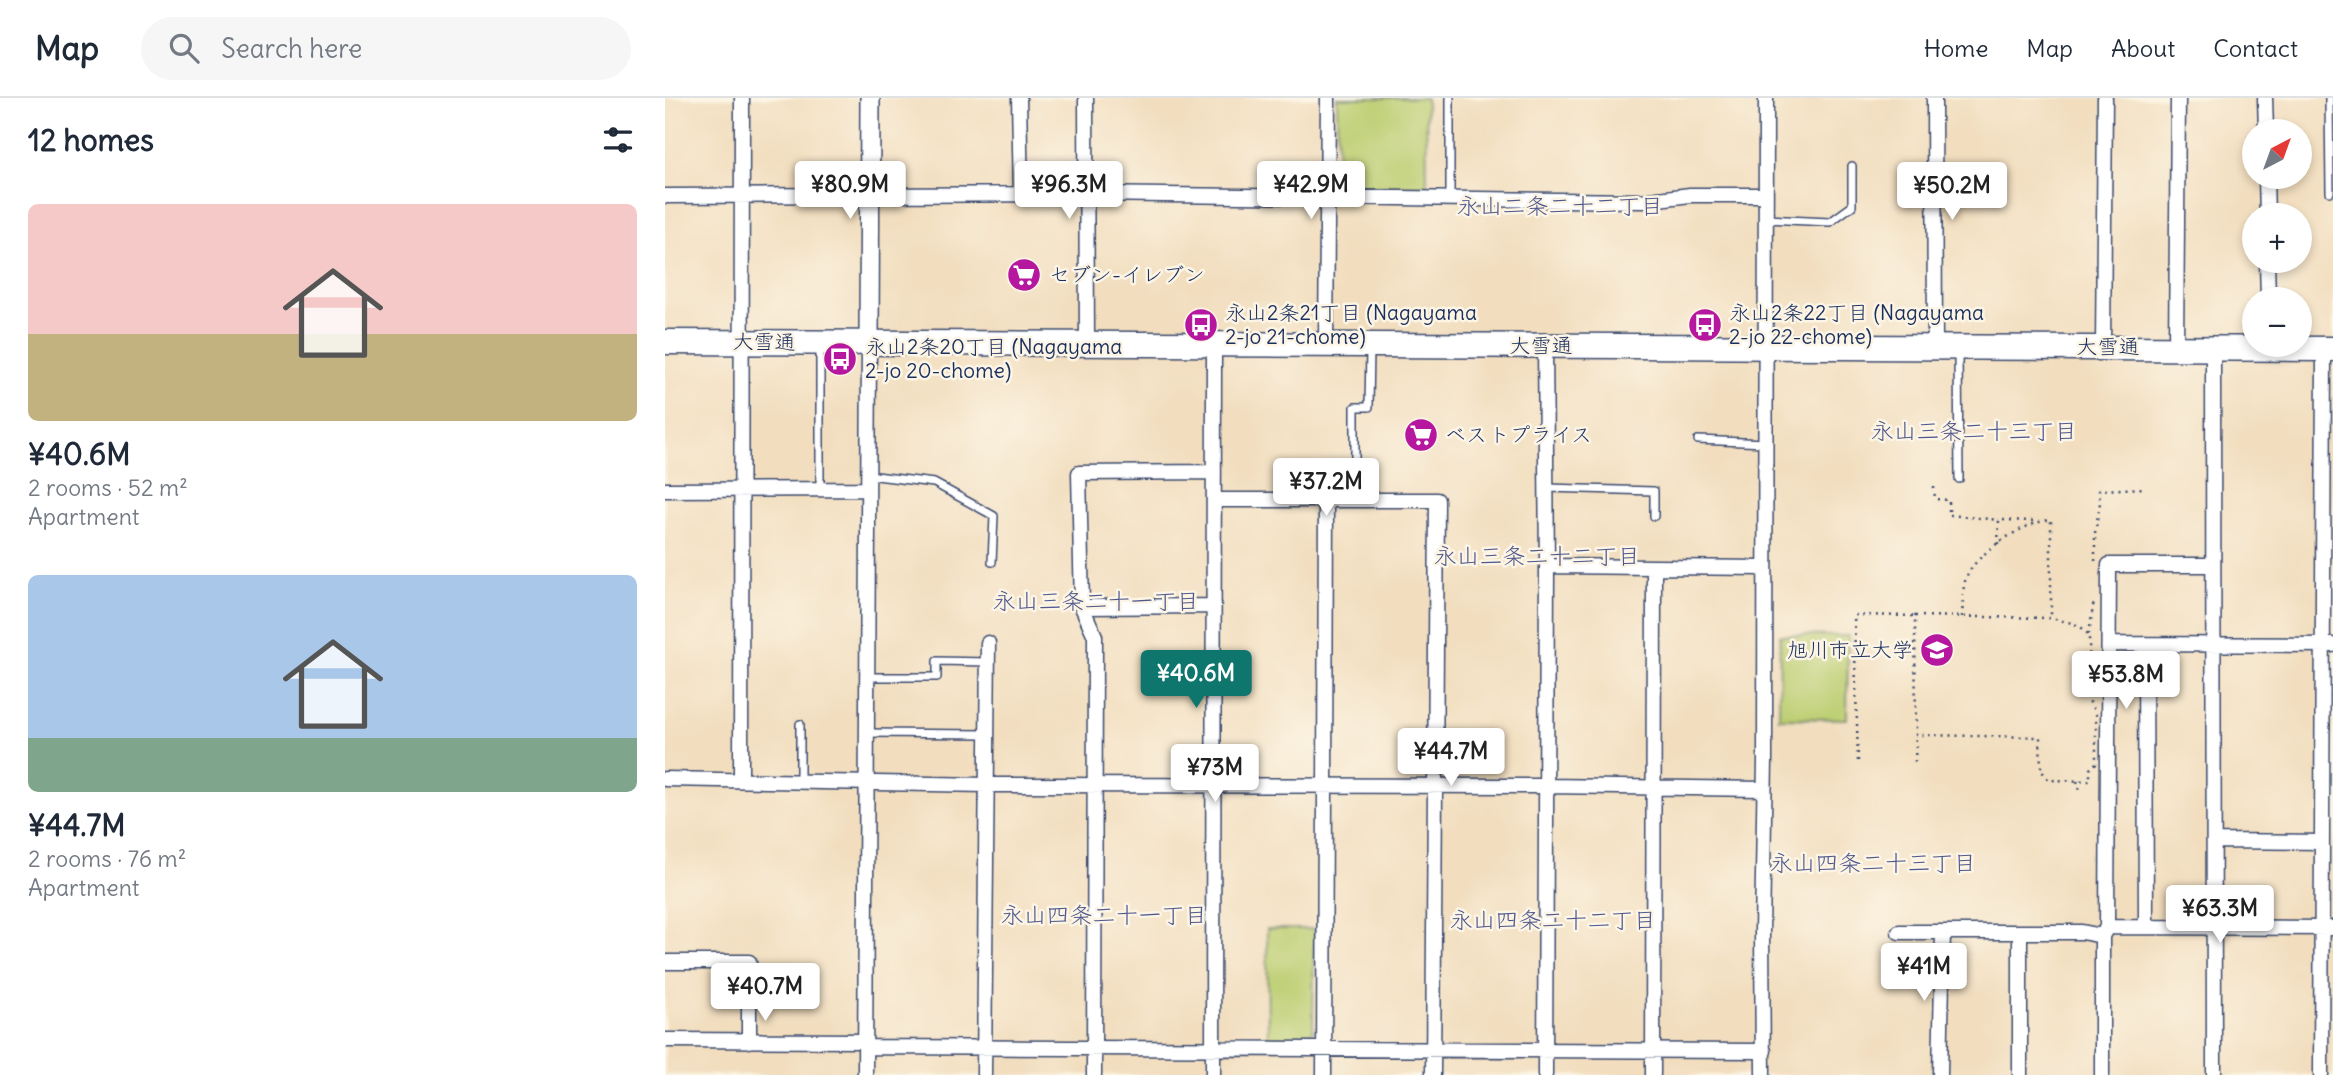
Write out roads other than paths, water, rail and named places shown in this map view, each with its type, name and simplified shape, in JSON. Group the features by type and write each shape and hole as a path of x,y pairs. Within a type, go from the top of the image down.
{"highway":[{"name":"大雪通","path":"665,342 2328,349"}],"street":[{"path":"741,779 742,98"},
{"path":"865,1075 870,98"},
{"path":"1019,98 1021,196"},
{"path":"1086,98 1087,344"},
{"path":"1327,345 1328,98"},
{"path":"1763,1075 1766,98"},
{"path":"1934,98 1947,347"},
{"path":"2103,347 2105,98"},
{"path":"2176,348 2178,98"},
{"path":"2265,98 2266,119"},
{"path":"665,196 1087,194 1642,201 1690,195 1766,195"},
{"path":"1213,1075 1214,345"},
{"path":"1545,345 1545,1075"},
{"path":"2213,349 2214,1075"},
{"path":"2321,1075 2327,1042 2327,928 2322,842 2328,645 2328,349"},
{"path":"1094,1075 1094,636 1082,607 1079,473 1214,472"},
{"path":"665,490 820,489 868,482"},
{"path":"1215,500 1437,500 1433,1075"},
{"path":"1324,1075 1326,500"},
{"path":"2102,1075 2109,565 2213,565"},
{"path":"1547,566 1765,568"},
{"path":"1653,1075 1654,568"},
{"path":"1082,607 1213,606"},
{"path":"984,1075 988,643"},
{"path":"2109,644 2328,645"},
{"path":"2145,644 2146,927"},
{"path":"665,779 986,785 1764,789"},
{"path":"2215,841 2322,842"},
{"path":"1899,932 2082,932 2146,927 2327,928"},
{"path":"1940,1075 1943,932"},
{"path":"2020,933 2020,1075"},
{"path":"665,962 749,962 749,1041"},
{"path":"665,1040 984,1048 1764,1051"}],"lane":[{"path":"1450,98 1450,199"},
{"path":"2329,98 2330,192"},
{"path":"1766,219 1830,222 1851,206 1852,166"},
{"path":"820,343 820,489"},
{"path":"1355,480 1355,407 1369,407 1370,345"},
{"path":"1947,347 1959,479"},
{"path":"1697,440 1765,443"},
{"path":"868,482 934,483 995,516 992,562"},
{"path":"1546,488 1654,491 1654,516"},
{"path":"867,677 937,677 937,661 988,662"},
{"path":"800,724 800,780"},
{"path":"867,733 986,734"}],"place":[{"name":"セブン-イレブン","path":"1024,275"},
{"name":"永山2条21丁目 (Nagayama 2-jo 21-chome)","path":"1201,325"},
{"name":"永山2条22丁目 (Nagayama 2-jo 22-chome)","path":"1705,325"},
{"name":"永山2条20丁目 (Nagayama 2-jo 20-chome)","path":"840,359"},
{"name":"ベストプライス","path":"1421,435"},
{"name":"旭川市立大学","path":"1937,650"}],"district":[{"name":"永山二条二十二丁目","path":"1560,206"},
{"name":"永山三条二十三丁目","path":"1974,431"},
{"name":"永山三条二十二丁目","path":"1537,556"},
{"name":"永山三条二十一丁目","path":"1096,601"},
{"name":"永山四条二十三丁目","path":"1873,863"},
{"name":"永山四条二十一丁目","path":"1104,915"},
{"name":"永山四条二十二丁目","path":"1553,920"}]}
